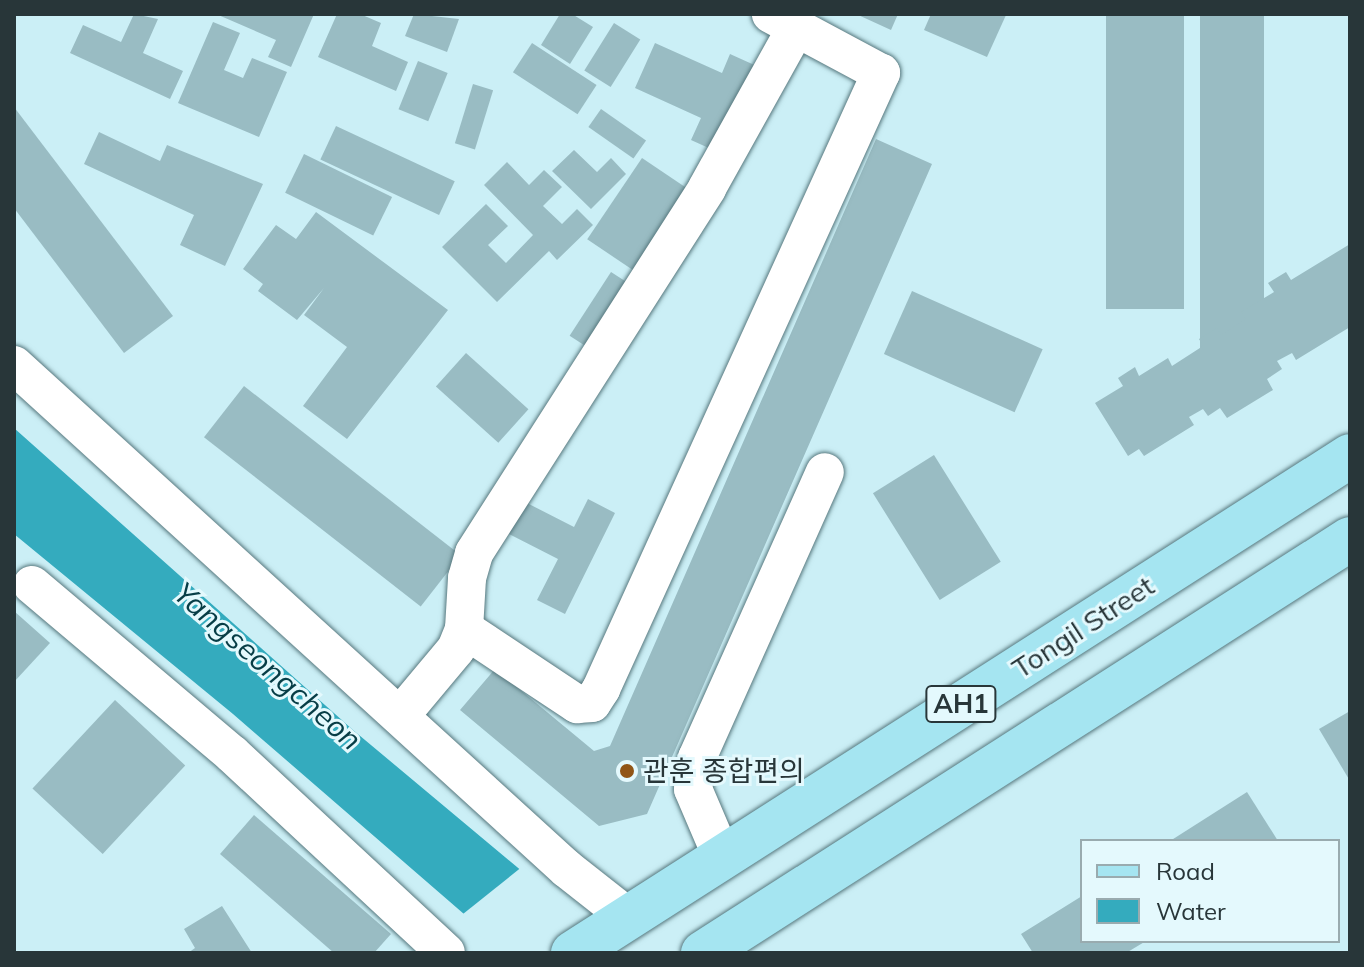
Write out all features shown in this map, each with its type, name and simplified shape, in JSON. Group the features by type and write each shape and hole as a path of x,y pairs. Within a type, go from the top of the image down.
{"main road":[{"name":"Tongil Street","path":"573,953 1350,456"},
{"name":"AH1","path":"703,953 1350,539"}],"street":[{"path":"400,716 456,649 464,629 467,578 474,553 707,188 804,24 881,73 592,703 577,704 464,629"},
{"path":"14,365 567,869 628,917"},
{"path":"722,857 693,789 697,758 825,472"},
{"path":"32,585 232,754 446,953"}],"water":[{"name":"Yangseongcheon","path":"14,428 353,730 620,953 509,953 233,714 14,534"}],"pier":[{"path":"523,866 624,953 502,953 458,918"}],"building":[{"path":"134,14 158,19 143,53 183,71 170,99 70,53 83,25 121,42"},
{"path":"216,14 314,14 291,67 268,57 276,40"},
{"path":"337,14 360,14 381,23 372,46 408,62 396,91 318,57"},
{"path":"414,14 459,19 447,52 405,36"},
{"path":"560,14 572,14 593,27 570,64 541,45"},
{"path":"856,14 898,14 891,30"},
{"path":"931,14 1006,15 987,57 924,30"},
{"path":"1106,14 1184,14 1184,309 1106,309"},
{"path":"1200,14 1264,14 1264,384 1200,384"},
{"path":"213,22 240,33 224,70 243,78 252,58 287,72 259,137 178,103"},
{"path":"614,23 640,39 611,87 584,70"},
{"path":"532,43 597,85 578,114 513,72"},
{"path":"655,43 722,73 730,54 761,68 722,154 691,140 701,118 635,88"},
{"path":"418,61 448,73 428,121 399,109"},
{"path":"473,84 493,90 475,149 455,143"},
{"path":"14,107 173,316 124,353 14,208"},
{"path":"601,109 646,141 633,159 588,127"},
{"path":"336,126 455,181 439,215 320,160"},
{"path":"99,132 160,161 167,145 263,184 225,266 180,245 194,215 84,164"},
{"path":"876,139 932,164 647,814 599,826 460,710 495,669 594,751 610,746"},
{"path":"574,150 597,172 611,158 626,174 591,209 552,171"},
{"path":"304,154 392,197 373,236 285,193"},
{"path":"642,158 692,192 637,273 587,239"},
{"path":"507,162 529,185 544,170 562,187 543,206 562,224 577,209 593,225 557,260 549,251 497,302 442,247 486,204 508,226 488,245 506,263 533,235 484,185"},
{"path":"316,212 448,310 347,439 303,406 347,347 304,315 324,288 297,320 258,291 263,284 243,269 276,225 296,239"},
{"path":"1350,244 1350,327 1296,360 1292,353 1277,361 1282,369 1267,379 1273,390 1227,418 1220,408 1208,416 1203,409 1189,417 1194,425 1144,456 1139,449 1128,456 1095,403 1123,386 1118,378 1135,367 1139,376 1168,358 1172,366 1203,346 1199,339 1217,328 1221,335 1246,319 1241,312 1274,292 1268,283 1286,272 1291,280"},
{"path":"611,272 631,285 590,349 570,336"},
{"path":"912,291 1043,349 1015,412 884,354"},
{"path":"466,353 528,409 498,443 436,386"},
{"path":"244,386 461,555 421,607 204,437"},
{"path":"934,455 1001,562 940,600 873,493"},
{"path":"588,499 615,513 565,614 537,600 558,559 509,534 525,502 574,527"},
{"path":"14,611 50,643 14,682"},
{"path":"115,700 185,765 103,854 32,788"},
{"path":"1350,711 1350,781 1319,729"},
{"path":"1247,792 1277,839 1173,839"},
{"path":"254,815 391,934 374,953 334,953 220,854"},
{"path":"1080,897 1080,943 1143,943 1126,953 1033,953 1021,934"},
{"path":"222,906 252,953 188,953 195,948 184,929"}],"place":[{"name":"관훈 종합편의","path":"627,771"}]}
